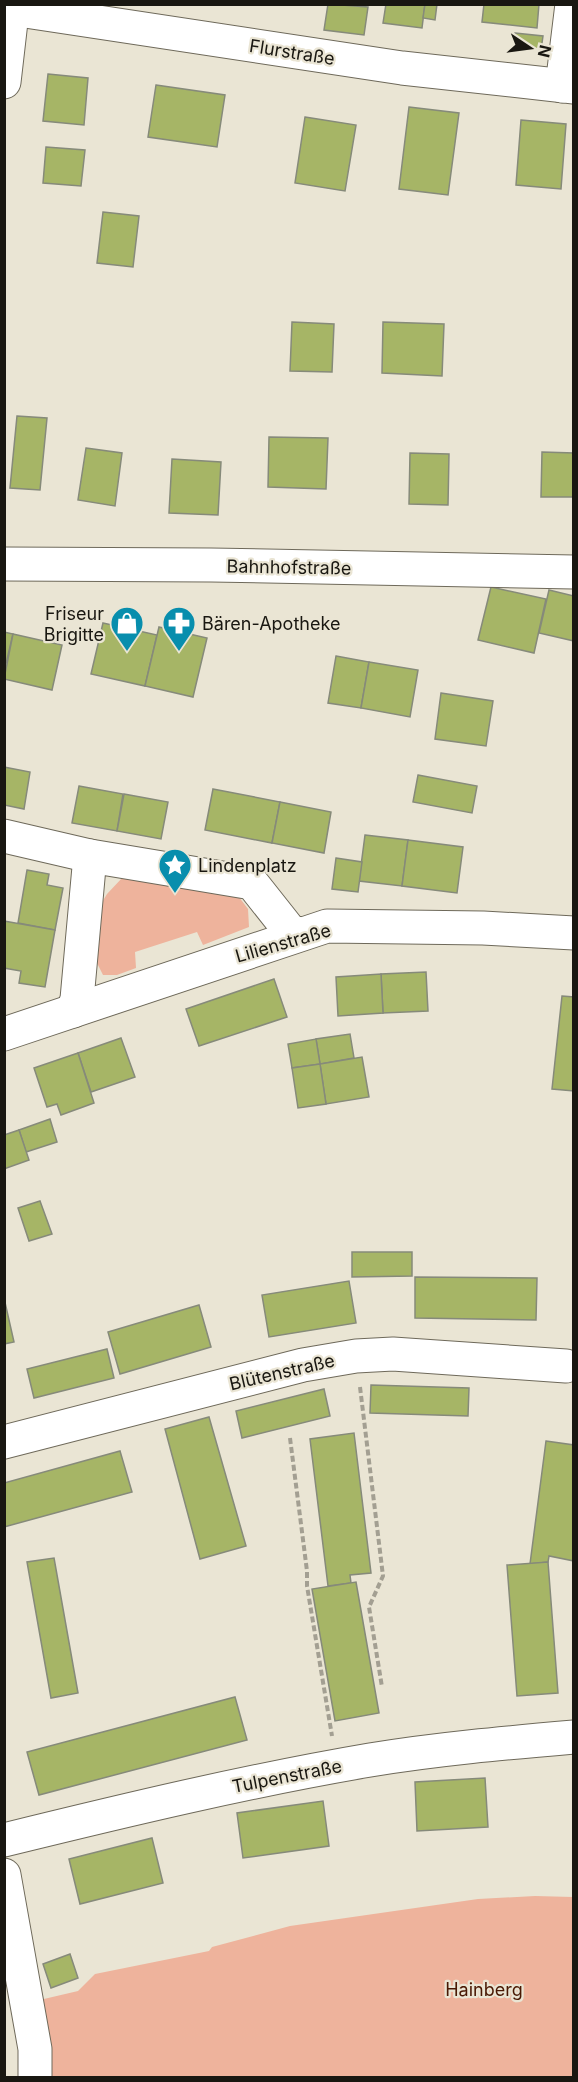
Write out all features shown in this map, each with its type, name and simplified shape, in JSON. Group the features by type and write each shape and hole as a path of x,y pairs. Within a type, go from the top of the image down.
{"street":[{"path":"568,87 572,4"},
{"path":"4,82 13,7"},
{"name":"Flurstraße","path":"13,7 402,68 568,87"},
{"name":"Bahnhofstraße","path":"4,564 573,572"},
{"path":"4,836 90,856 252,883 290,931 300,934"},
{"path":"73,1011 77,999 90,856"},
{"name":"Lilienstraße","path":"4,1034 300,934 327,927 483,927 573,933"},
{"name":"Blütenstraße","path":"4,1442 303,1365 356,1356 393,1354 566,1366"},
{"name":"Tulpenstraße","path":"4,1839 185,1796 340,1766 484,1745 573,1737"},
{"path":"4,1875 35,2049 35,2078"}],"path":[{"path":"356,1356 383,1575 369,1606 382,1687"},
{"path":"290,1438 307,1586 335,1749 340,1766"}],"green space":[{"path":"123,877 239,897 248,909 249,927 203,945 197,932 135,952 136,968 117,975 103,975 93,955 95,914 107,894"},
{"name":"Hainberg","path":"573,1897 573,2077 28,2077 14,2006 78,1991 95,1974 209,1951 212,1947 290,1926 478,1899"}],"building":[{"path":"328,4 368,7 364,35 324,30"},
{"path":"386,4 425,4 422,28 383,23"},
{"path":"425,4 437,4 435,20 423,18"},
{"path":"484,4 539,4 537,28 482,22"},
{"path":"515,33 543,36 541,50 514,47"},
{"path":"48,74 88,78 84,125 43,121"},
{"path":"156,85 225,95 217,147 148,137"},
{"path":"409,107 459,113 448,195 399,189"},
{"path":"305,117 356,125 345,191 295,183"},
{"path":"521,120 566,124 561,189 516,185"},
{"path":"46,147 85,150 81,186 43,183"},
{"path":"103,212 139,216 133,267 97,263"},
{"path":"292,322 334,324 332,372 290,371"},
{"path":"383,322 444,324 442,376 382,373"},
{"path":"17,416 47,418 40,490 10,488"},
{"path":"269,437 328,438 326,489 268,487"},
{"path":"86,448 122,453 115,506 78,500"},
{"path":"542,452 574,453 574,497 541,497"},
{"path":"410,453 449,454 448,505 409,504"},
{"path":"172,459 221,462 218,515 169,513"},
{"path":"491,587 546,599 534,653 478,640"},
{"path":"549,590 574,596 574,641 539,633"},
{"path":"103,623 157,635 145,686 91,674"},
{"path":"159,627 207,638 193,697 145,686"},
{"path":"4,632 13,634 4,672"},
{"path":"13,634 62,645 52,690 4,679"},
{"path":"336,656 369,662 361,708 328,703"},
{"path":"369,662 418,670 410,717 361,708"},
{"path":"441,693 493,701 486,746 435,739"},
{"path":"4,767 30,772 24,809 4,805"},
{"path":"418,775 477,786 472,813 413,802"},
{"path":"79,786 123,794 117,831 72,823"},
{"path":"213,789 280,802 272,843 205,830"},
{"path":"124,794 168,802 161,839 117,831"},
{"path":"280,802 331,812 324,853 272,843"},
{"path":"365,835 408,840 402,886 359,881"},
{"path":"408,840 463,847 457,893 402,886"},
{"path":"336,858 362,862 358,892 332,889"},
{"path":"27,870 49,874 47,885 63,888 55,930 18,923"},
{"path":"4,921 55,930 45,987 19,983 21,971 4,968"},
{"path":"426,972 428,1011 383,1013 381,974"},
{"path":"381,974 383,1013 338,1016 336,977"},
{"path":"274,979 287,1017 199,1046 186,1009"},
{"path":"562,996 574,997 574,1091 552,1089"},
{"path":"350,1034 354,1058 320,1064 316,1039"},
{"path":"121,1038 135,1077 91,1092 78,1053"},
{"path":"316,1039 320,1064 292,1068 288,1044"},
{"path":"78,1053 94,1103 61,1115 57,1104 47,1107 34,1068"},
{"path":"362,1057 369,1097 326,1104 320,1064"},
{"path":"320,1064 326,1104 298,1108 292,1068"},
{"path":"50,1119 57,1142 26,1152 19,1130"},
{"path":"19,1130 29,1160 4,1169 4,1135"},
{"path":"40,1201 52,1234 29,1241 18,1208"},
{"path":"352,1252 412,1252 412,1276 352,1277"},
{"path":"415,1277 537,1278 536,1320 415,1318"},
{"path":"349,1281 356,1323 269,1337 262,1295"},
{"path":"4,1298 14,1342 4,1344"},
{"path":"199,1305 211,1347 120,1374 108,1332"},
{"path":"107,1349 114,1378 34,1398 27,1369"},
{"path":"371,1385 469,1388 468,1416 370,1413"},
{"path":"324,1389 330,1416 242,1438 236,1411"},
{"path":"209,1417 246,1546 200,1559 165,1429"},
{"path":"354,1433 371,1573 350,1575 351,1583 328,1586 310,1439"},
{"path":"546,1441 574,1445 574,1561 549,1556 548,1562 530,1564"},
{"path":"120,1451 132,1492 4,1527 4,1483"},
{"path":"54,1558 78,1693 51,1698 27,1562"},
{"path":"548,1562 558,1693 517,1696 507,1565"},
{"path":"356,1582 379,1713 335,1721 312,1589"},
{"path":"235,1697 247,1740 39,1795 27,1752"},
{"path":"485,1778 488,1827 417,1831 415,1782"},
{"path":"323,1801 329,1846 243,1858 237,1813"},
{"path":"152,1838 163,1883 80,1904 69,1859"},
{"path":"70,1954 78,1978 51,1988 43,1964"}],"place":[{"name":"Friseur Brigitte","path":"127,652"},
{"name":"Bären-Apotheke","path":"179,652"},
{"name":"Lindenplatz","path":"175,894"}]}
